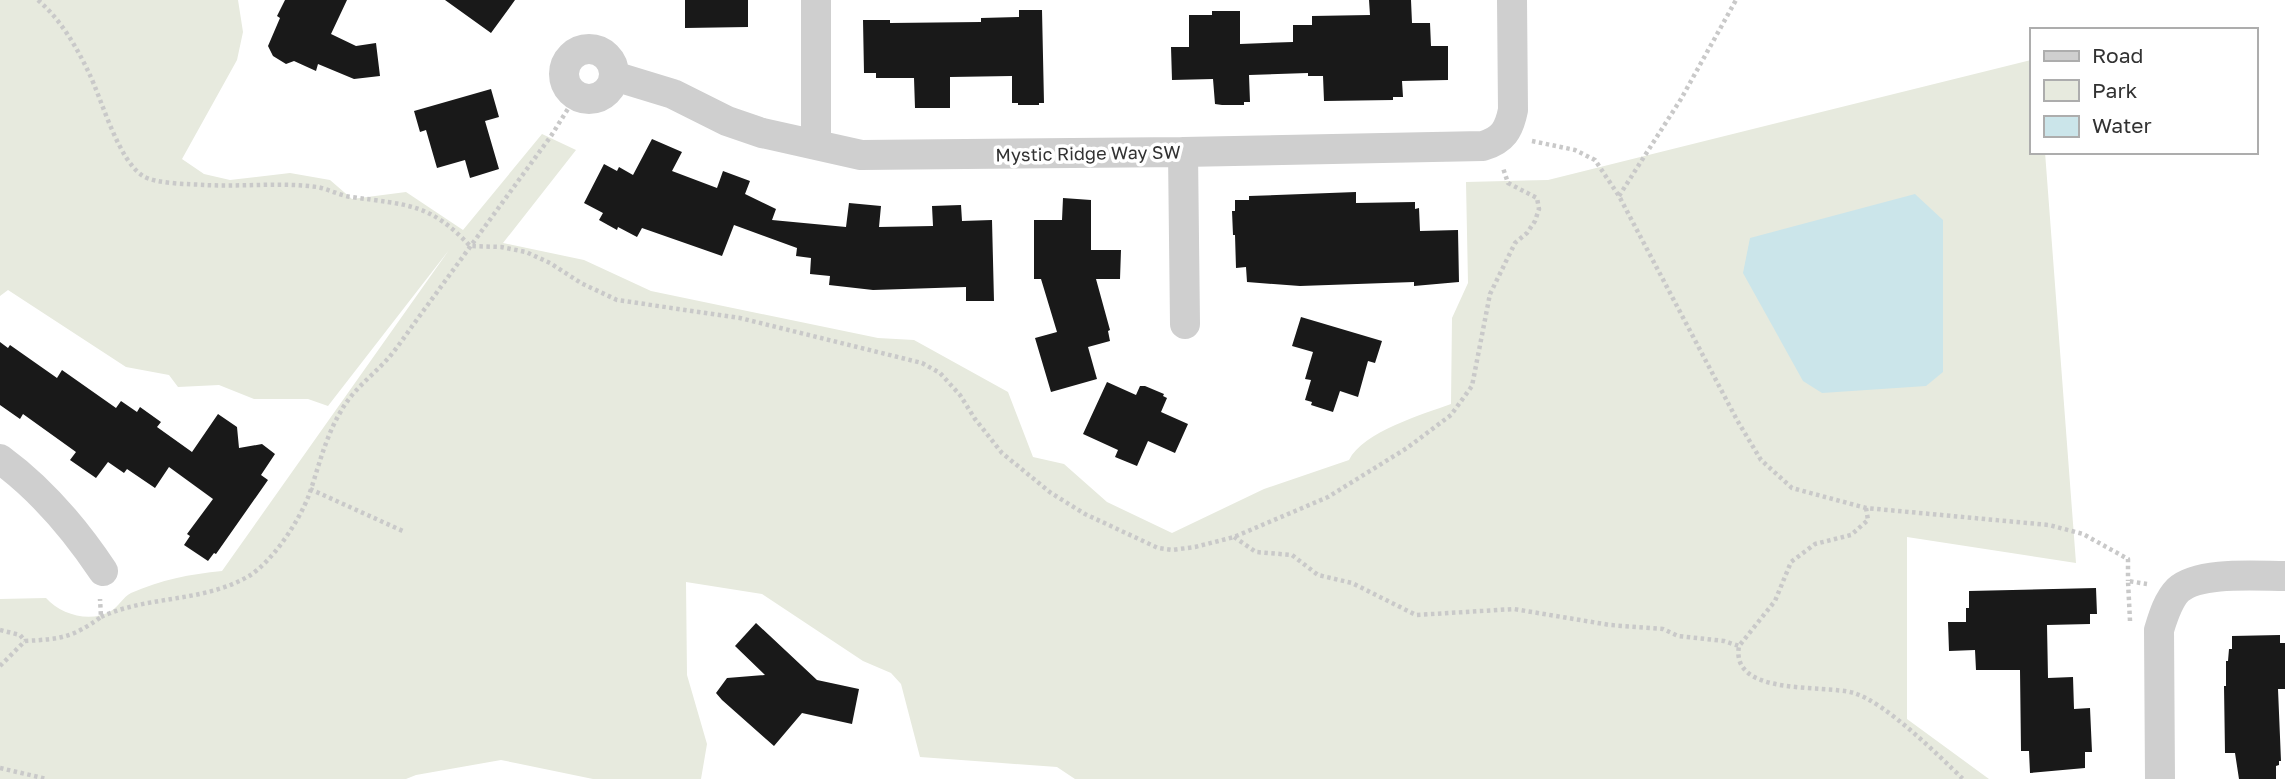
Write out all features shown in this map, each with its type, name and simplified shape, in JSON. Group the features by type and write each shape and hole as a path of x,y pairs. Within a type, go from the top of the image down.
{"street":[{"path":"816,0 816,144"},
{"path":"1498,139 1509,127 1513,110 1512,0"},
{"path":"589,49 597,50 610,61 614,76 607,92 600,97 583,99 576,96 569,90 563,75 568,60 574,54 589,49"},
{"name":"Mystic Ridge Way SW","path":"614,76 673,94 727,121 762,133 861,155 1483,146 1498,139"},
{"path":"1183,152 1185,324"},
{"path":"0,459 42,495 69,525 103,571"},
{"path":"2160,779 2158,629 2165,609 2178,590 2211,577 2285,576"}],"path":[{"path":"38,0 65,29 89,73 111,128 128,160 144,176 176,183 319,187 345,196 398,202 426,211 452,226 470,246 500,247 526,252 617,300 740,318 922,363 940,373 960,395 1002,453 1051,493 1086,514 1158,548 1172,550 1234,537 1328,497 1396,455 1451,415 1472,386 1490,294 1515,243 1527,233 1539,209 1537,198 1508,183 1498,139 1554,144 1595,160 1619,196 1737,420 1761,460 1791,488 1866,508 2049,525 2083,534 2128,559 2128,581"},
{"path":"1619,196 1681,99 1736,0"},
{"path":"1,665 25,641 58,639 79,633 101,617 124,607 206,594 252,574 270,558 290,531 310,489 323,447 342,408 390,355 551,136 576,96"},
{"path":"310,489 405,532"},
{"path":"1866,508 1868,520 1851,535 1815,544 1791,562 1775,601 1739,646 1741,665 1751,676 1792,687 1854,693 1900,723 1963,779"},
{"path":"1234,537 1256,552 1292,555 1318,575 1352,583 1416,615 1514,609 1610,625 1663,629 1678,636 1724,641 1739,646"},
{"path":"101,617 99,603 103,571"},
{"path":"0,630 20,635 25,641"},
{"path":"0,657 1,665"},
{"path":"0,768 47,779"}],"green space":[{"path":"0,0 238,0 243,32 237,60 182,159 204,174 230,180 290,173 330,180 352,199 406,192 463,230 542,134 576,150 503,243 584,260 651,291 878,338 914,340 1008,392 1033,457 1064,464 1107,502 1172,533 1264,489 1349,460 1356,450 1380,433 1451,404 1452,318 1468,283 1466,182 1548,180 2030,60 2030,154 2045,154 2076,563 1907,537 1907,719 1989,779 1075,779 1057,767 920,757 901,684 891,673 863,661 762,594 686,582 687,675 707,744 701,779 593,779 501,760 406,779 0,779 0,599 46,598 68,613 86,617 103,615 128,595 142,588 176,578 222,571 449,250 328,406 308,399 254,399 219,385 178,387 169,375 126,367 8,290 0,296"}],"water":[{"path":"1915,194 1943,220 1943,372 1926,386 1822,393 1803,381 1743,273 1750,238"}],"building":[{"path":"285,0 347,0 331,34 356,46 376,43 380,76 354,79 318,64 316,71 294,61 286,64 273,56 268,46"},
{"path":"445,0 515,0 491,33"},
{"path":"685,0 748,0 748,27 685,28"},
{"path":"1369,0 1411,0 1412,23 1430,23 1431,46 1448,46 1448,80 1402,81 1403,97 1393,97 1393,100 1324,101 1323,76 1308,76 1308,73 1249,75 1250,102 1244,102 1244,105 1222,105 1215,104 1213,79 1172,80 1171,47 1189,47 1189,15 1212,15 1212,11 1240,11 1240,44 1293,42 1293,25 1312,25 1312,16 1370,15"},
{"path":"1019,10 1042,10 1044,103 1012,103 1012,76 950,77 950,108 915,108 914,78 876,78 876,73 864,73 863,20 890,20 890,23 981,22 981,18 1019,17"},
{"path":"491,89 499,117 485,121 499,169 470,178 465,160 437,168 426,130 420,132 414,111"},
{"path":"652,139 682,152 672,171 717,188 723,171 750,181 745,194 776,209 772,220 846,227 849,203 881,206 879,227 933,226 932,206 961,205 962,221 992,220 994,301 966,301 966,287 873,290 829,285 830,276 810,274 811,258 796,256 797,248 734,225 722,256 642,228 637,237 618,227 617,230 599,220 603,213 584,203 604,164 617,171 619,167 633,175"},
{"path":"1356,192 1356,203 1415,202 1415,209 1419,208 1420,231 1458,230 1459,282 1414,286 1414,282 1300,286 1247,282 1246,267 1236,268 1232,211 1235,211 1235,200 1249,200 1249,196"},
{"path":"1063,198 1091,200 1091,250 1121,250 1120,279 1096,279 1110,330 1110,341 1088,347 1097,379 1051,392 1035,338 1057,332 1041,279 1034,279 1034,220 1062,220"},
{"path":"1301,317 1382,341 1375,363 1368,361 1358,397 1340,391 1333,412 1311,405 1312,402 1305,400 1311,380 1305,379 1313,352 1292,346"},
{"path":"0,342 8,348 10,345 57,378 62,370 116,408 121,401 137,412 140,407 161,422 157,427 192,452 218,414 237,427 239,448 262,444 275,454 261,475 268,480 216,554 208,561 184,545 190,536 187,534 213,499 169,467 155,488 127,469 124,473 108,462 96,478 70,460 76,452 23,414 20,419 0,405"},
{"path":"1107,382 1136,395 1140,386 1164,394 1167,398 1161,412 1188,424 1175,453 1148,441 1137,466 1115,457 1118,450 1083,434"},
{"path":"2096,588 2097,614 2090,614 2090,624 2047,625 2048,678 2073,677 2074,709 2090,708 2092,752 2085,752 2085,768 2030,773 2029,751 2021,751 2020,670 1976,670 1975,650 1949,651 1948,622 1966,622 1969,591"},
{"path":"756,623 817,680 859,689 852,724 802,713 774,746 722,700 716,693 727,678 765,675 735,646"},
{"path":"2280,635 2280,643 2285,643 2285,689 2278,689 2281,761 2276,766 2276,779 2239,779 2235,753 2225,753 2224,686 2232,636"}]}
